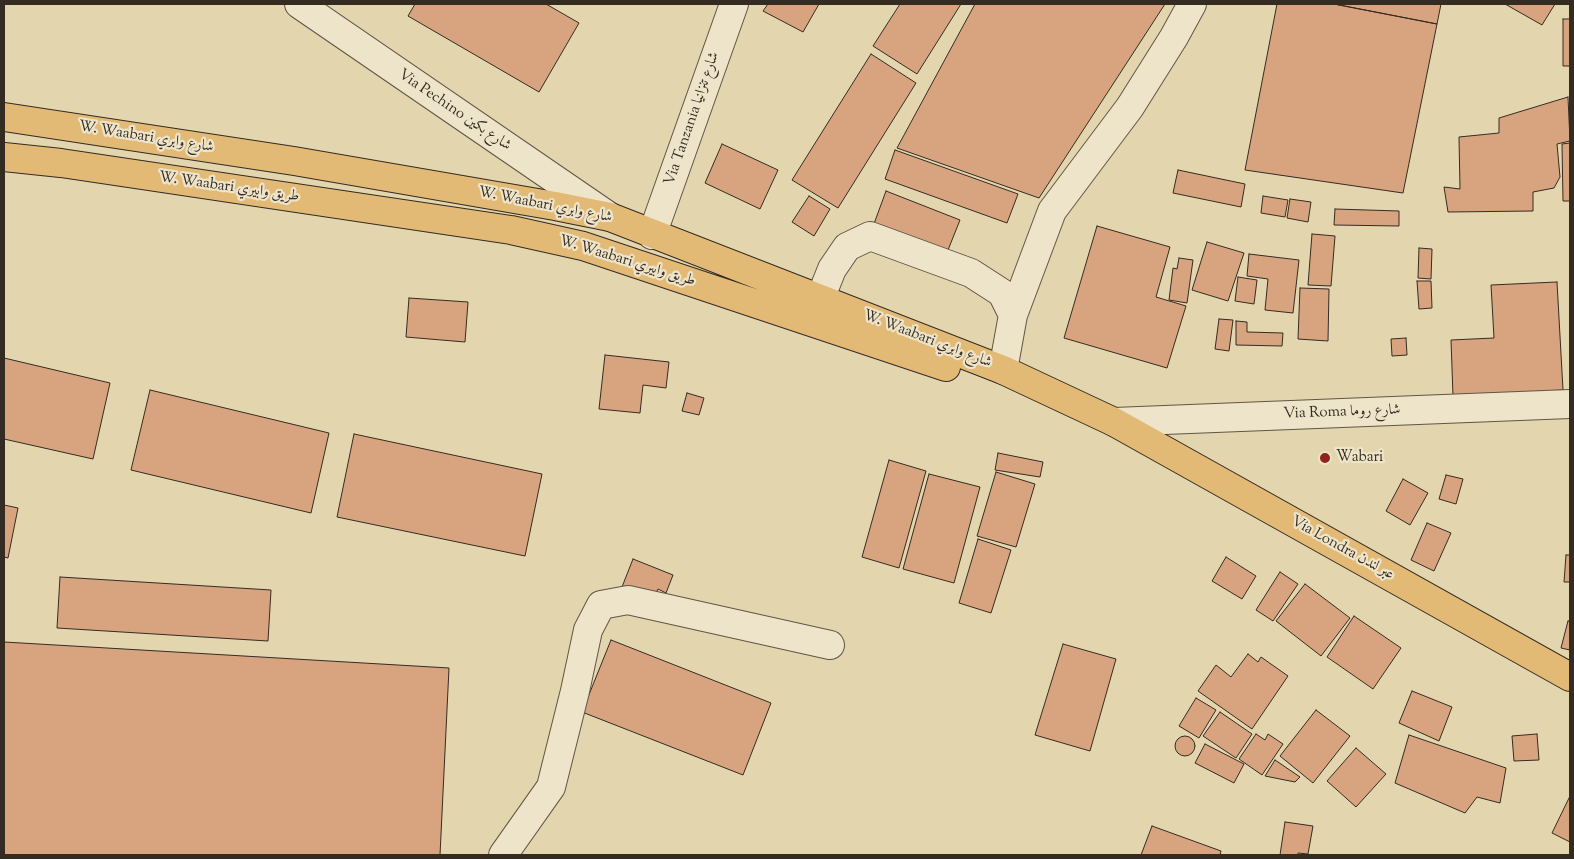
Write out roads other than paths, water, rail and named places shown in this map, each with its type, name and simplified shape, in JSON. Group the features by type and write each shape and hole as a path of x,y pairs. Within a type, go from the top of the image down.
{"main road":[{"name":"W. Waabari شارع وابري","path":"4,117 294,161 610,217 652,235 1003,370 1114,422"},
{"name":"W. Waabari طريق وابيري","path":"4,156 511,230 583,246 1114,422"},
{"name":"Vía Londra عبر لندن","path":"1114,422 1570,677"}],"street":[{"name":"Via Pechino شارع بكين","path":"298,4 610,217"},
{"name":"Via Tanzania شارع تنزانيا","path":"652,235 734,4"},
{"path":"1003,370 1013,315 1052,211 1130,107 1174,37 1192,4"},
{"path":"820,299 832,269 848,247 870,236 971,273 1002,293 1013,315"},
{"name":"Via Roma شارع روما","path":"1114,422 1570,404"},
{"path":"503,855 551,787 588,630 601,605 628,600 830,645"}],"place":[{"name":"Wabari","path":"1325,458"}]}
